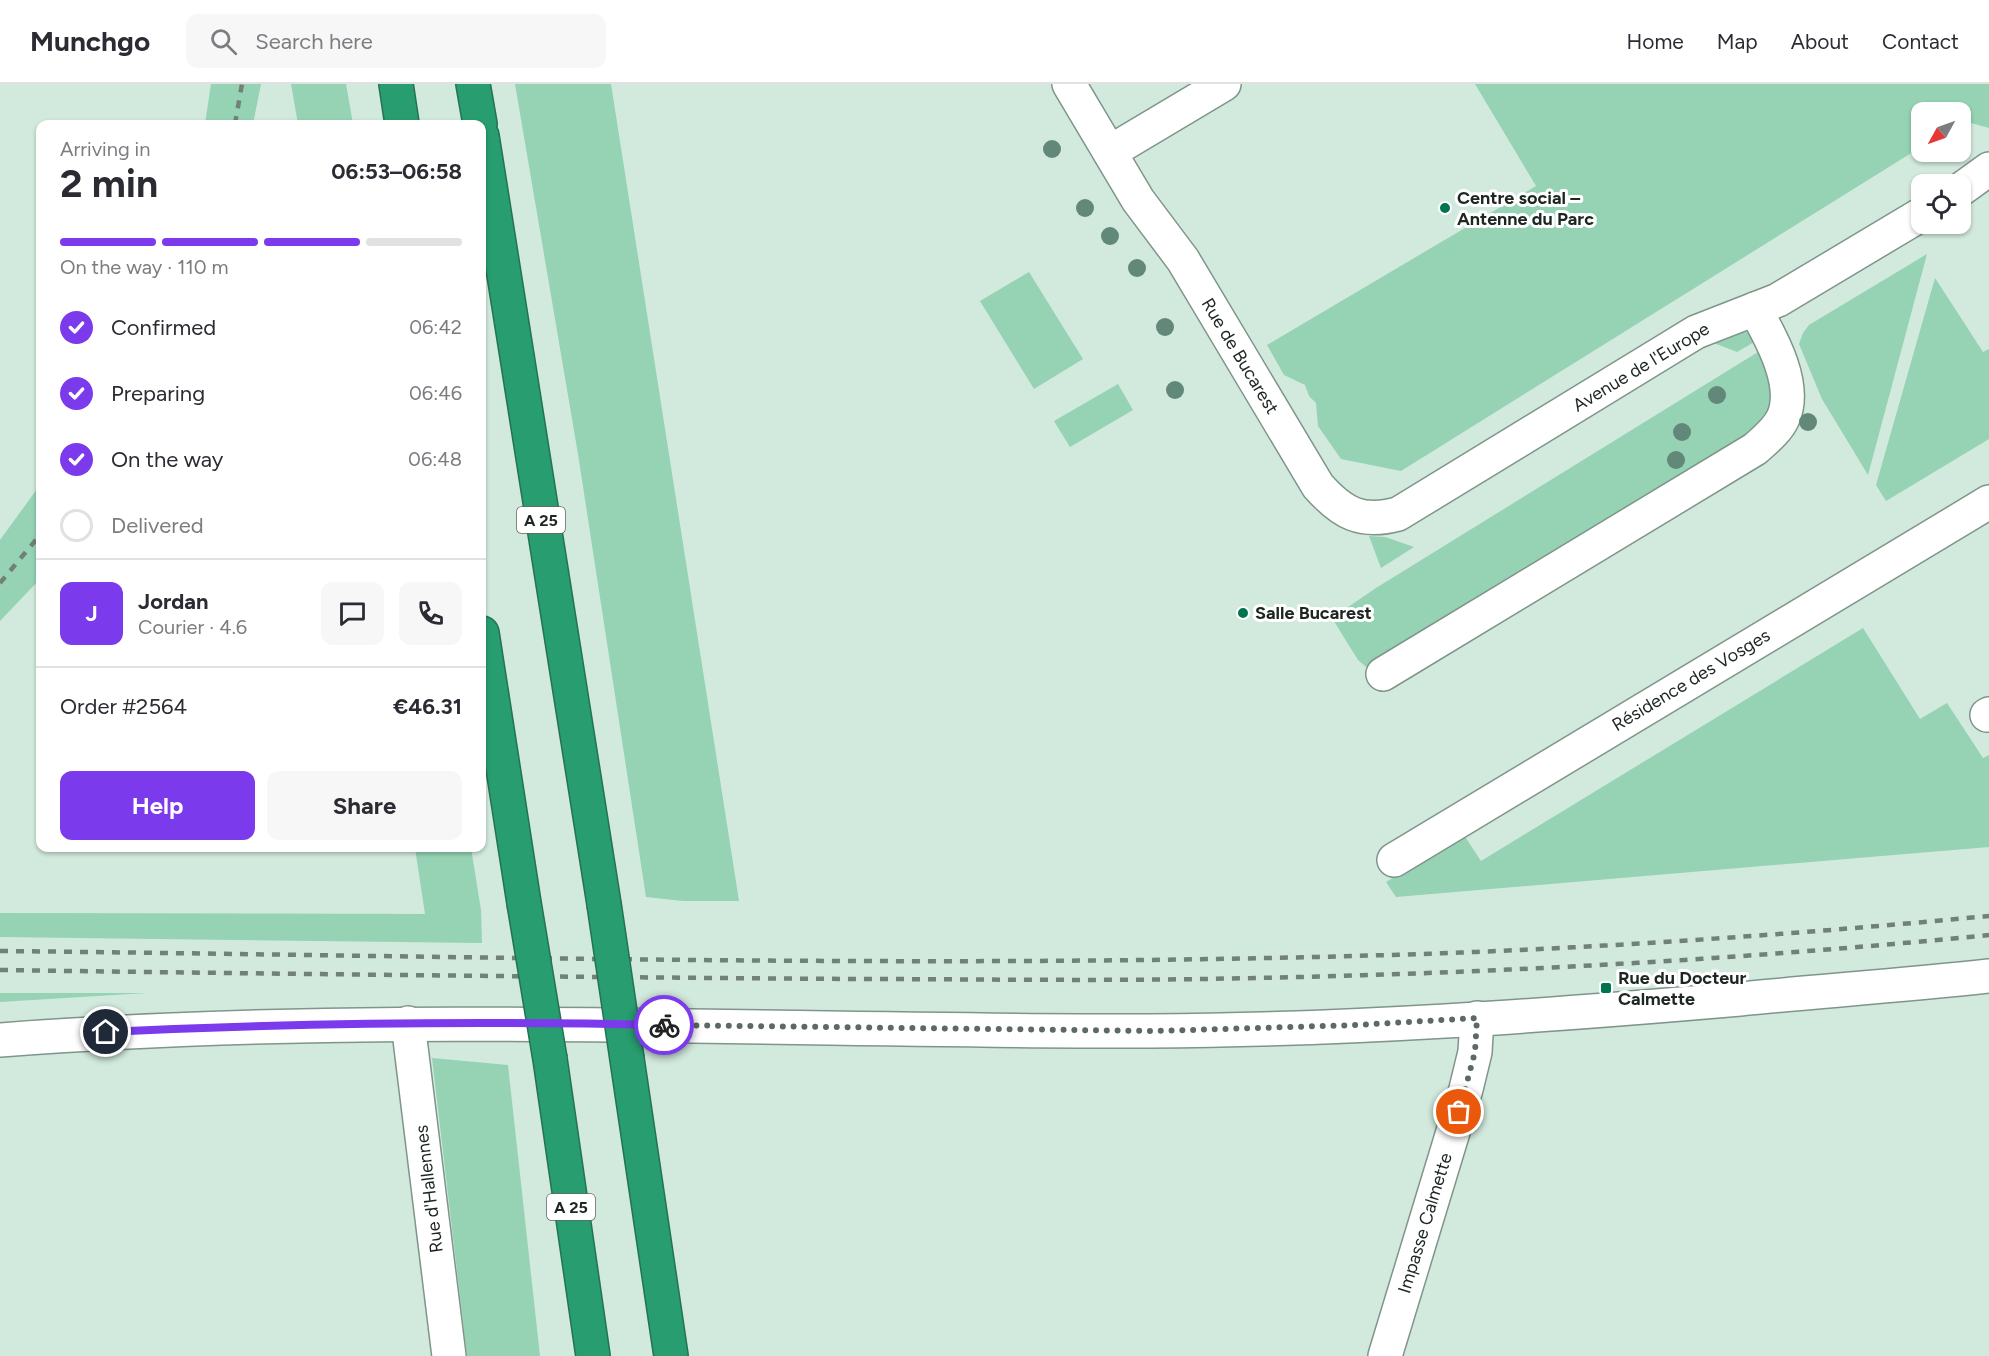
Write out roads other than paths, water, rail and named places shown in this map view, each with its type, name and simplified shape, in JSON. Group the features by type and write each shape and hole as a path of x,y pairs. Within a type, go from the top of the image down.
{"highway":[{"path":"396,84 401,120"},
{"path":"473,84 479,120"},
{"name":"A 25","path":"486,161 604,903 671,1356"},
{"name":"A 25","path":"486,659 550,1059 593,1356"}],"street":[{"name":"Rue de Bucarest","path":"1069,84 1138,200 1183,260 1318,486 1337,506 1357,515 1373,519 1398,514"},
{"path":"1110,152 1224,84"},
{"path":"1971,182 1989,169"},
{"name":"Avenue de l'Europe","path":"1398,514 1696,332 1755,309 1797,288 1911,220"},
{"path":"1383,674 1755,449 1770,437 1783,418 1789,392 1772,339 1755,309"},
{"name":"Résidence des Vosges","path":"1394,860 1989,502"},
{"path":"0,1040 172,1028 408,1023 1156,1031 1357,1025 1646,1007 1989,976"},
{"name":"Impasse Calmette","path":"1385,1356 1466,1089 1475,1052 1477,1018"},
{"name":"Rue d'Hallennes","path":"408,1023 449,1356"}],"railway":[{"path":"236,120 242,84"},
{"path":"0,583 36,540"},
{"path":"0,951 906,961 1269,958 1585,947 1989,916"},
{"path":"0,970 850,979 1200,979 1397,974 1595,965 1792,952 1989,935"}],"place":[{"name":"Centre social – Antenne du Parc","path":"1445,208"},
{"name":"Salle Bucarest","path":"1243,613"},
{"name":"Rue du Docteur Calmette","path":"1606,988"}]}
